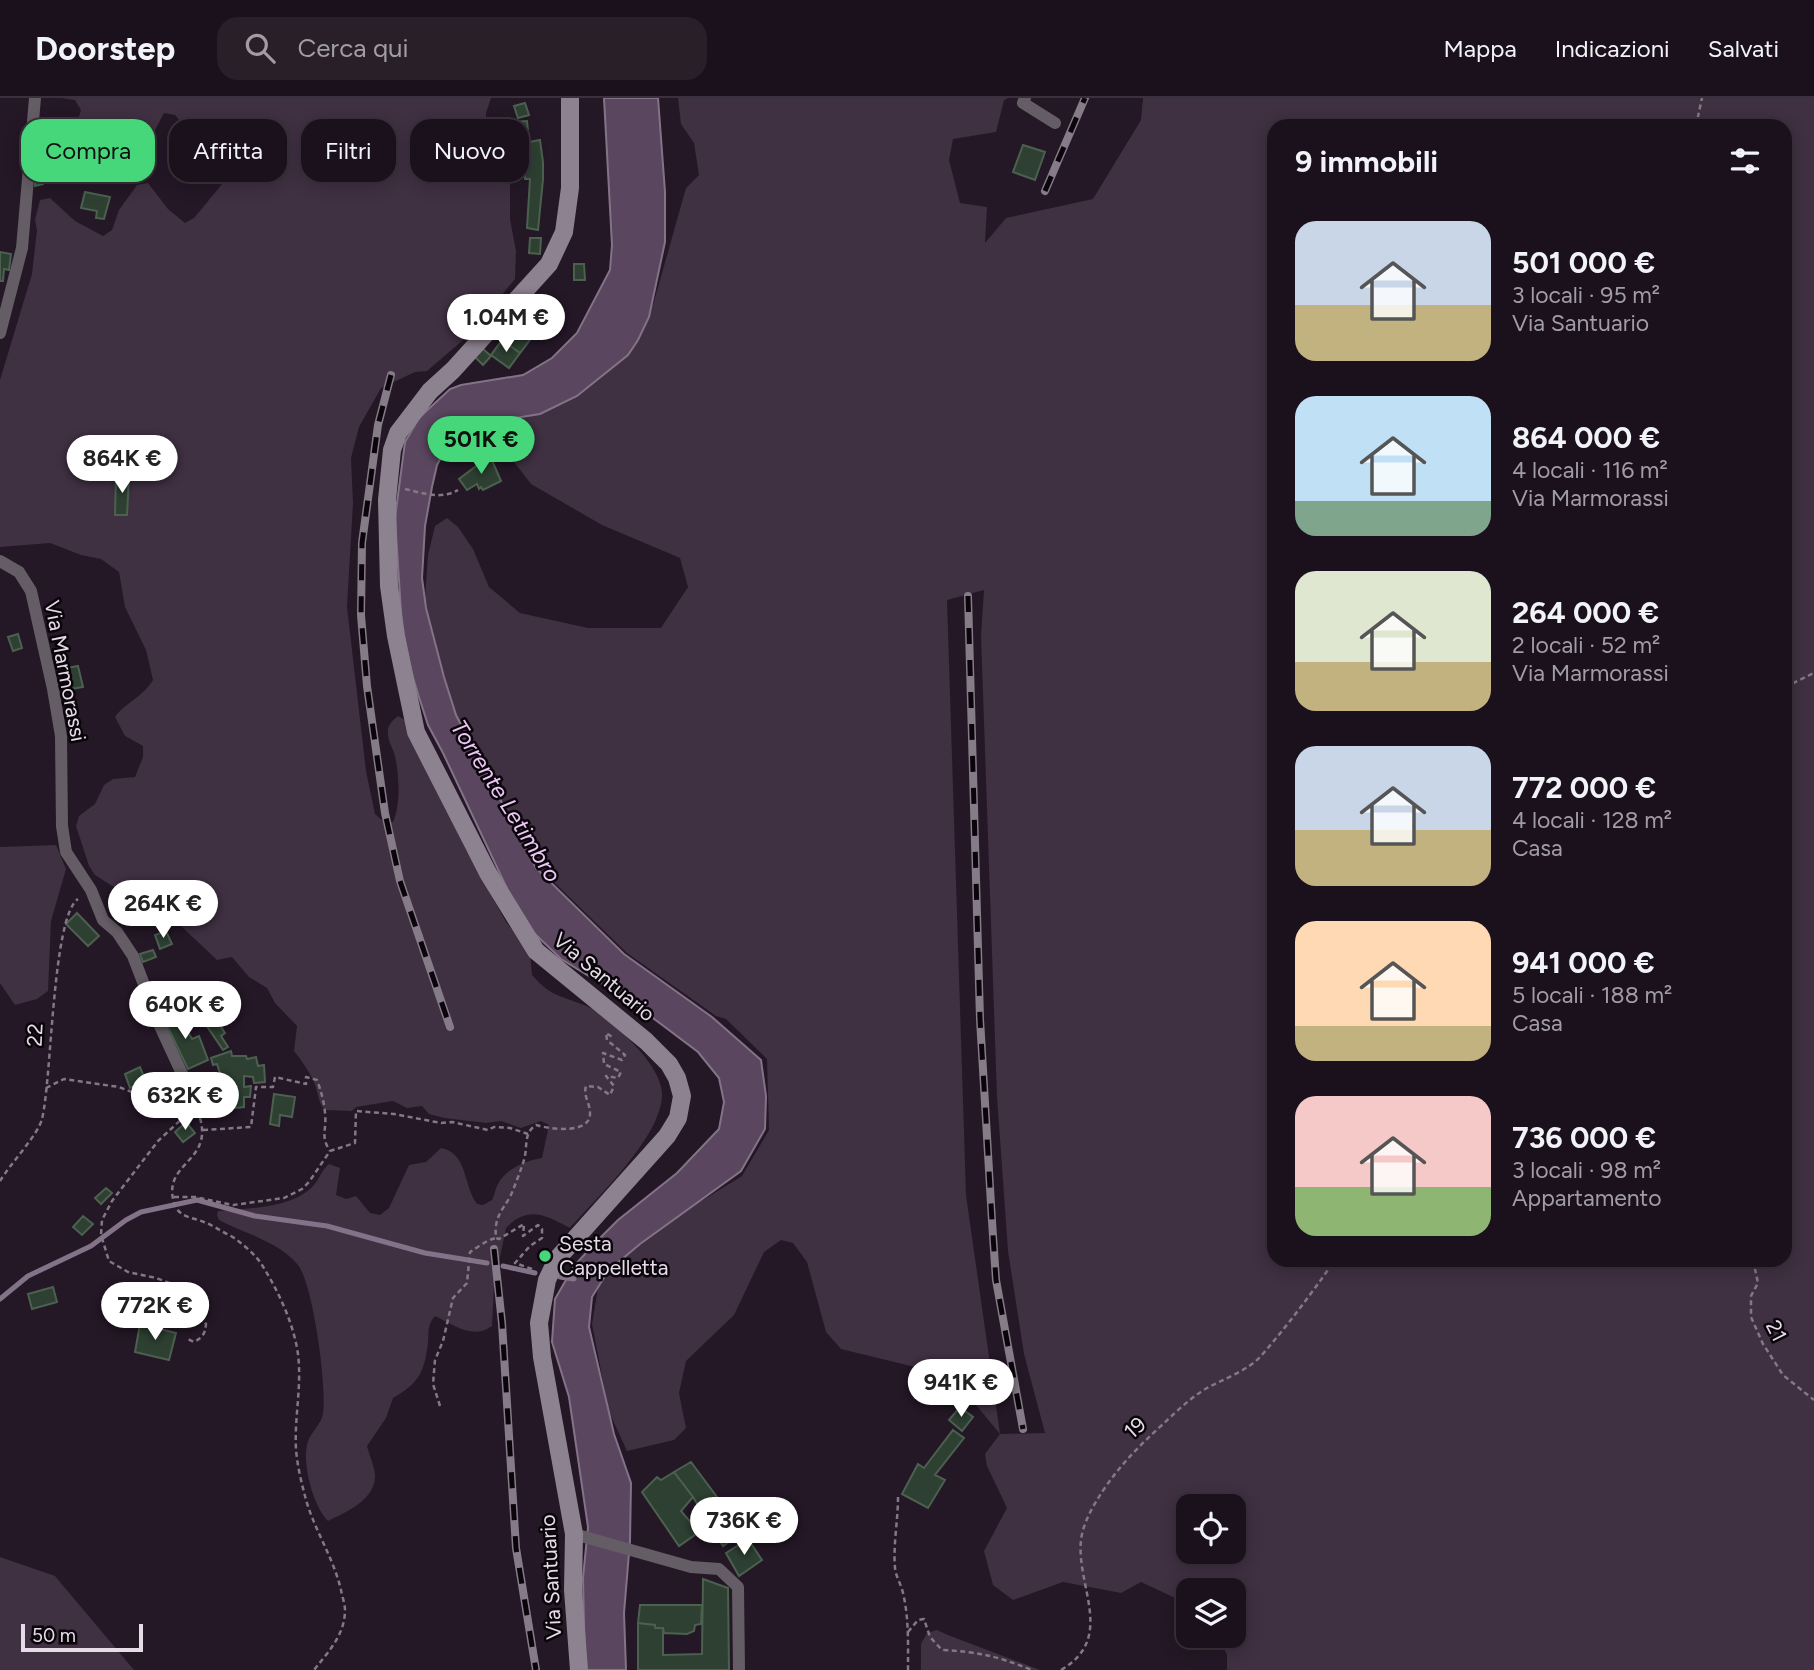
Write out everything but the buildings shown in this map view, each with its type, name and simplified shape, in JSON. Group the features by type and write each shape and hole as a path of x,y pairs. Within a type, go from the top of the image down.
{"main road":[{"name":"Via Santuario","path":"570,98 570,188 564,232 549,264 453,370 430,391 398,433 392,450 387,500 388,559 393,611 416,732 488,873 536,951 646,1041 669,1064 682,1096 678,1118 667,1136 568,1245 550,1271 541,1304 541,1346 574,1534 573,1590 579,1670"}],"street":[{"path":"0,333 22,248 35,98"},
{"path":"1025,98 1023,103 1055,123"},
{"name":"Via Marmorassi","path":"0,561 19,572 30,591 53,689 61,736 62,826 66,852 91,890 103,920 117,932 133,956 193,1101"},
{"path":"574,1534 691,1567 719,1569 738,1587 739,1670"}],"path":[{"path":"1698,119 1702,98"},
{"path":"395,486 426,494 450,495 458,490"},
{"path":"1792,684 1814,673"},
{"name":"22","path":"0,1181 42,1121 51,1045 51,1015 63,924 72,903 91,890"},
{"path":"496,1238 497,1218 510,1197 525,1158 527,1134 536,1125 572,1130 587,1122 590,1112 585,1097 586,1086 598,1087 610,1095 614,1086 606,1076 616,1079 621,1077 621,1072 602,1062 603,1053 624,1059 625,1055 607,1040 606,1033 615,1039"},
{"path":"203,1130 251,1127 256,1087 273,1087 275,1077 306,1084 306,1077 317,1080 323,1094 326,1116 323,1141 330,1151"},
{"path":"46,1088 64,1079 119,1087 162,1102 193,1101"},
{"path":"193,1101 203,1130 201,1145 175,1175 173,1197 178,1211 230,1235 261,1262 284,1304 296,1344 299,1382 296,1450 306,1499 336,1569 345,1609 342,1629 335,1644 314,1670"},
{"path":"188,1339 194,1342 201,1338 206,1324 187,1294 168,1282 117,1267 108,1261 101,1234 102,1220 112,1200 158,1140 185,1118 193,1101"},
{"path":"173,1197 195,1197 233,1205 284,1198 302,1189 309,1182 330,1151 355,1143 356,1111 394,1114 441,1123 452,1122 488,1130 494,1127 510,1129 527,1134"},
{"path":"440,1406 433,1384 435,1360 443,1341 453,1298 467,1283 469,1254 488,1240 502,1239 524,1224 524,1236 538,1225 543,1232 542,1238 530,1246 515,1264 537,1271 550,1271"},
{"name":"19","path":"1061,1670 1073,1662 1088,1642 1092,1616 1081,1542 1084,1523 1102,1493 1125,1460 1180,1408 1207,1388 1226,1380 1260,1358 1267,1346 1286,1329 1330,1267"},
{"name":"21","path":"1755,1267 1758,1283 1751,1296 1751,1317 1763,1344 1783,1375 1814,1400"},
{"path":"898,1497 894,1558 896,1576 903,1593 908,1632 908,1670"},
{"path":"908,1632 918,1620 924,1619 930,1637 942,1650 1001,1657 1032,1670"}],"shaded area":[{"path":"61,98 491,98 486,119 410,119 410,182 510,182 510,219 516,251 515,279 469,335 427,371 415,372 381,388 359,427 351,458 353,503 347,607 366,771 375,814 383,821 393,822 398,781 388,731 390,724 398,716 407,721 413,743 465,848 506,922 530,953 532,975 548,990 601,1014 639,1049 660,1083 660,1109 641,1146 627,1165 570,1228 545,1216 529,1214 506,1228 494,1286 492,1326 478,1332 456,1327 435,1316 432,1319 419,1376 393,1398 386,1418 367,1446 374,1470 373,1486 358,1505 328,1521 313,1495 307,1472 308,1441 322,1417 324,1400 318,1336 304,1276 298,1265 281,1250 219,1220 218,1211 268,1206 293,1199 313,1186 329,1164 340,1168 336,1195 346,1199 356,1196 370,1213 380,1215 389,1208 409,1165 426,1162 441,1148 456,1156 477,1204 483,1205 492,1200 501,1179 511,1170 523,1163 542,1158 549,1125 541,1121 521,1128 501,1121 486,1123 444,1118 429,1114 422,1106 407,1108 393,1101 356,1107 352,1111 325,1110 312,1078 294,1051 297,1026 275,1003 267,988 249,977 232,957 217,960 181,926 139,920 123,893 95,875 89,866 76,826 79,816 95,804 104,785 113,779 135,777 143,757 143,746 125,736 115,717 153,680 146,650 125,607 119,572 101,559 81,555 50,543 0,547 0,380 32,274 37,230 35,220 40,200 50,198 75,221 103,236 112,230 119,210 137,185 148,183 168,209 185,223 194,218 223,182 287,182 287,119 178,119 175,115 164,113 155,130 155,119 78,119 81,110 75,100"},
{"path":"604,98 658,98 665,192 665,242 649,317 628,355 577,396 540,414 509,419 471,430 448,445 437,465 432,487 425,526 422,578 426,608 456,715 536,868 624,954 712,1017 761,1060 766,1096 765,1129 741,1171 640,1244 608,1271 592,1297 589,1327 614,1434 631,1483 630,1541 624,1613 626,1670 585,1670 583,1578 588,1527 569,1397 552,1342 555,1299 574,1266 594,1244 618,1220 677,1173 719,1129 724,1102 719,1078 698,1052 633,1003 561,959 531,930 511,897 428,725 418,694 402,627 395,518 405,442 419,418 450,389 523,375 552,358 577,333 610,270 612,245"},
{"path":"678,98 1008,98 1004,100 996,132 953,139 949,160 960,203 987,207 985,243 1006,218 1093,199 1141,120 1143,98 1814,98 1814,1670 1227,1670 1227,1655 1224,1648 1246,1648 1246,1578 1176,1578 1176,1598 1141,1582 1121,1593 1063,1582 1013,1600 993,1585 984,1551 1007,1508 987,1466 985,1454 1000,1434 952,1376 841,1349 826,1332 807,1262 793,1243 781,1240 764,1252 734,1315 686,1361 679,1393 686,1428 674,1440 627,1451 609,1412 592,1324 600,1276 672,1219 742,1176 769,1130 767,1059 726,1019 716,1016 627,953 528,857 447,700 424,612 428,555 435,526 447,518 458,527 473,549 489,587 520,613 588,628 661,628 688,587 680,558 602,525 531,484 505,450 508,424 585,389 627,353 653,305 686,188 699,175 694,143 681,124","holes":["984,590 981,636 997,1097 1008,1251 1024,1354 1045,1433 1000,1434 966,1195 947,600"]},
{"path":"56,845 66,869 51,921 48,991 37,999 15,1005 0,983 0,847"},
{"path":"0,1557 55,1576 134,1670 0,1670"},
{"path":"937,1630 1040,1670 921,1670 921,1644 927,1633"}],"waterway":[{"path":"0,1299 28,1276 91,1246 141,1212 197,1200 255,1216 327,1226 425,1253 487,1263"},
{"path":"503,1266 535,1273"},
{"path":"560,1277 574,1279"}],"railway":[{"path":"1045,191 1085,98"},
{"path":"391,375 378,425 362,543 361,615 367,686 385,813 400,881 450,1027"},
{"path":"968,596 980,1019 992,1221 996,1280 1023,1429"},
{"path":"494,1249 502,1323 516,1548 536,1670"}],"place":[{"name":"Sesta Cappelletta","path":"545,1256"}],"water label":[{"name":"Torrente Letimbro","path":"506,801"}]}
